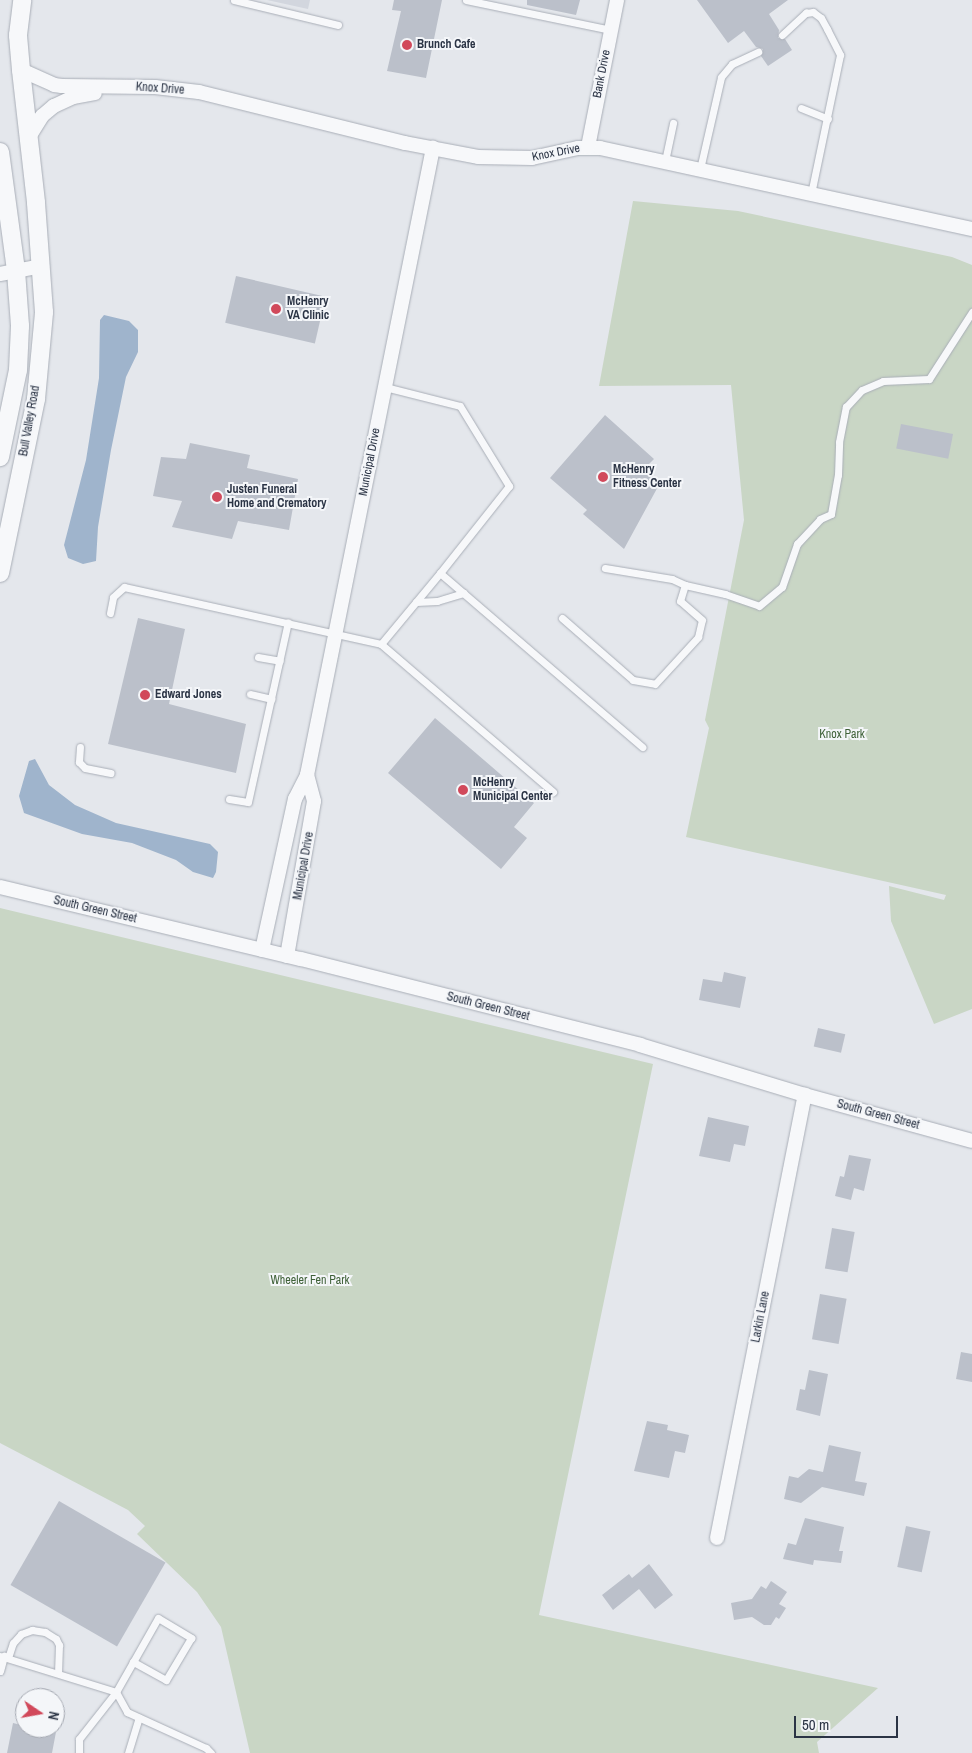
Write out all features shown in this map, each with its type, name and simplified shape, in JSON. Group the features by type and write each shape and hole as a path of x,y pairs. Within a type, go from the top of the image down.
{"street":[{"name":"Bull Valley Road","path":"0,573 36,398 44,312 42,266 18,35 22,0"},
{"name":"Bank Drive","path":"588,147 617,0"},
{"name":"Knox Drive","path":"21,70 54,85 110,88 155,87 199,92 478,157 513,159 541,157 588,147 664,161 972,229"},
{"name":"Knox Drive","path":"29,137 42,116 59,102 110,88"},
{"name":"Municipal Drive","path":"262,950 295,800 308,775 433,148"},
{"path":"0,152 8,272 20,326 18,370 0,457"},
{"path":"8,272 42,266"},
{"name":"Municipal Drive","path":"287,956 314,801 308,775"},
{"name":"South Green Street","path":"0,887 287,956 640,1045 805,1095 972,1141"},
{"name":"Larkin Lane","path":"717,1538 805,1095"}],"lane":[{"path":"234,0 338,25"},
{"path":"466,0 611,30"},
{"path":"782,35 806,13 813,12 821,18 840,55 811,194"},
{"path":"700,169 721,77 732,64 758,52"},
{"path":"801,108 828,119"},
{"path":"664,161 673,123"},
{"path":"605,568 672,579 685,585 725,594 759,606 782,587 797,544 820,519 831,514 838,475 839,442 846,407 862,390 883,381 929,379 972,312"},
{"path":"381,644 509,486 460,406 385,387"},
{"path":"440,573 642,747"},
{"path":"562,618 633,680 655,684 698,637 702,620 680,601 685,585"},
{"path":"110,613 114,597 124,587 336,632 381,644 553,792"},
{"path":"416,602 437,601 464,593"},
{"path":"229,800 248,802 288,622"},
{"path":"258,657 280,661"},
{"path":"250,694 271,699"},
{"path":"80,747 79,762 85,768 111,773"},
{"path":"79,1753 79,1739 116,1692 133,1662 158,1618 191,1638 166,1680 133,1662"},
{"path":"0,1671 4,1657 13,1643 21,1634 32,1630 45,1632 56,1639 59,1645 58,1673"},
{"path":"4,1657 116,1692 127,1712 206,1748 210,1753"},
{"path":"128,1753 139,1718"}],"shaded area":[{"path":"267,0 310,0 308,9"}],"green space":[{"name":"Knox Park","path":"633,201 738,211 952,257 972,265 972,1009 934,1024 891,921 889,886 944,900 946,895 686,837 709,728 705,720 744,520 731,385 599,386"},
{"name":"Wheeler Fen Park","path":"0,908 653,1064 539,1615 878,1688 817,1742 819,1753 250,1753 221,1627 197,1592 137,1534 145,1526 128,1510 0,1443"}],"water":[{"path":"104,315 129,321 138,330 138,352 126,377 111,450 98,527 96,561 83,564 68,558 64,545 86,460 99,378 100,320"},
{"path":"35,759 49,785 75,805 116,823 210,844 218,852 216,872 213,878 193,872 176,860 132,843 82,834 24,813 19,796 29,761"}],"building":[{"path":"394,0 442,0 426,78 387,71 401,11 392,10"},
{"path":"527,0 580,0 576,15 527,5"},
{"path":"697,0 788,0 769,14 779,30 778,38 785,39 792,50 768,66 761,56 763,49 756,47 744,31 728,43"},
{"name":"McHenry VA Clinic","path":"236,276 326,297 315,343 225,323"},
{"path":"605,415 654,459 645,468 660,483 624,549 583,514 587,510 550,478"},
{"path":"901,424 953,434 948,459 896,449"},
{"path":"190,443 250,455 247,468 298,479 289,530 238,521 232,539 172,527 182,501 153,496 161,457 186,459"},
{"path":"138,618 185,629 169,704 246,724 236,773 108,744"},
{"path":"435,718 534,803 514,827 527,838 501,869 388,773"},
{"path":"724,972 746,977 740,1008 699,1000 703,979 722,982"},
{"path":"818,1028 845,1034 841,1053 814,1047"},
{"path":"708,1117 749,1126 745,1146 734,1144 730,1162 699,1156"},
{"path":"849,1155 871,1159 864,1191 854,1188 851,1200 835,1196 840,1176 844,1177"},
{"path":"832,1228 855,1232 848,1272 825,1268"},
{"path":"820,1294 847,1299 839,1344 812,1339"},
{"path":"961,1352 972,1354 972,1382 956,1379"},
{"path":"809,1370 828,1374 820,1416 796,1410 800,1389 805,1390"},
{"path":"647,1421 668,1425 667,1430 689,1435 685,1453 675,1451 669,1478 634,1471"},
{"path":"829,1445 861,1452 855,1481 867,1483 864,1496 822,1487 801,1503 784,1499 789,1476 798,1478 809,1469 823,1472"},
{"path":"59,1501 166,1562 117,1647 10,1585"},
{"path":"805,1518 844,1527 839,1551 843,1551 841,1563 814,1560 813,1565 783,1559 788,1543 796,1545"},
{"path":"906,1526 930,1531 922,1572 897,1567"},
{"path":"649,1564 673,1595 655,1609 639,1589 613,1610 602,1595 629,1574 632,1578"},
{"path":"771,1581 787,1592 779,1604 786,1608 779,1619 776,1617 771,1625 764,1625 752,1617 734,1620 731,1603 752,1599 761,1586 766,1589"},
{"path":"13,1723 15,1724 15,1738 55,1738 52,1753 7,1753"}],"place":[{"name":"Brunch Cafe","path":"407,45"},
{"name":"McHenry VA Clinic","path":"276,309"},
{"name":"McHenry Fitness Center","path":"603,477"},
{"name":"Justen Funeral Home and Crematory","path":"217,497"},
{"name":"Edward Jones","path":"145,695"},
{"name":"McHenry Municipal Center","path":"463,790"}]}
